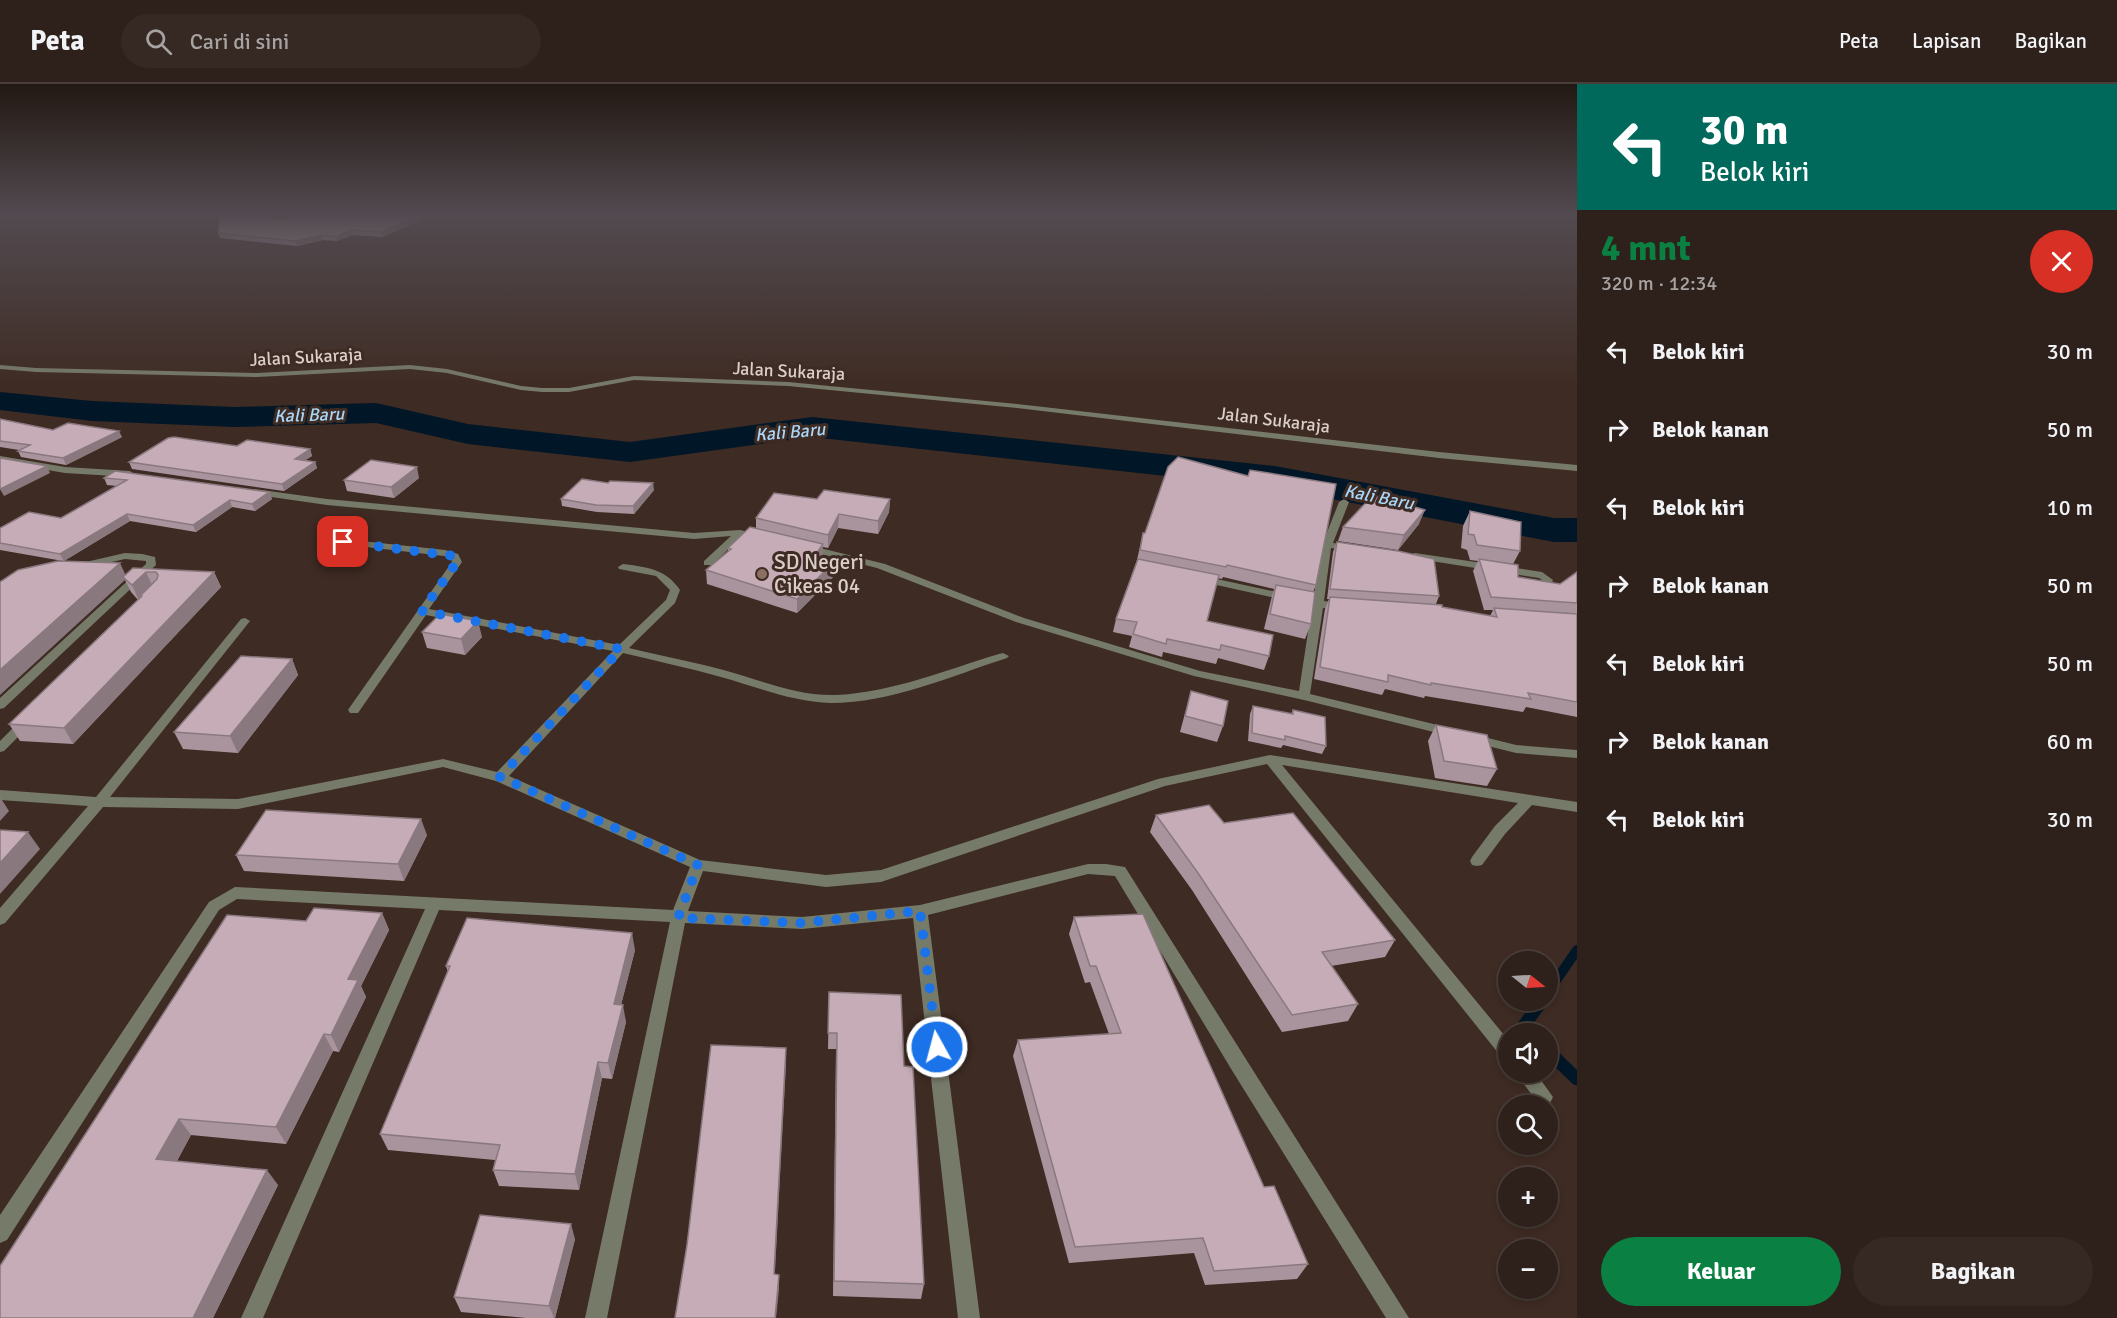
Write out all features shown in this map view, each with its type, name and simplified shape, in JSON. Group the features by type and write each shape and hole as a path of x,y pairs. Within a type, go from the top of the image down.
{"street":[{"name":"Jalan Sukaraja","path":"0,368 257,375 410,367 542,390 569,390 634,378 788,384 1017,406 1439,455 1577,468"},
{"path":"0,459 65,470 107,471 141,476"},
{"path":"246,491 327,502 694,536 740,533 773,540"},
{"path":"1304,696 1327,545 1344,502"},
{"path":"708,563 740,533"},
{"path":"343,542 455,556 457,562 354,710"},
{"path":"794,545 881,566 1020,620 1198,674 1304,696 1516,749 1577,754"},
{"path":"1327,545 1361,549"},
{"path":"1406,555 1542,575 1548,580 1544,590"},
{"path":"0,705 151,565 151,559 141,556 125,556 65,570"},
{"path":"500,777 621,649 671,601 675,590 669,579 657,572 623,567"},
{"path":"1187,576 1318,604 1353,607"},
{"path":"422,611 621,649 726,675 793,696 822,699 884,693 1003,656"},
{"path":"0,919 99,802 245,621"},
{"path":"0,748 33,715"},
{"path":"0,795 99,802 238,804 443,763 500,777 698,865 826,881 881,876 1163,782 1270,759 1577,807"},
{"path":"1270,759 1498,1040"},
{"path":"1477,861 1500,830 1530,799"},
{"path":"596,1318 678,918 698,865"},
{"path":"0,1233 214,906 235,893 802,923 920,911 1088,869 1106,868 1120,871 1239,1066 1398,1318"},
{"path":"252,1318 434,905"},
{"path":"920,911 969,1318"},
{"path":"1532,1083 1542,1095"}],"building":[{"path":"0,419 53,430 68,423 119,431 63,458 18,451 30,445 0,441"},
{"path":"168,438 237,446 247,440 310,449 295,459 315,462 282,484 129,462"},
{"path":"1178,457 1248,476 1250,470 1336,484 1316,585 1227,565 1226,567 1140,550 1143,533 1145,533 1168,467"},
{"path":"0,458 47,466 0,489"},
{"path":"371,460 417,467 391,487 344,480"},
{"path":"115,471 269,492 252,504 230,500 193,525 127,514 60,554 0,543 0,528 29,512 61,518 127,480 104,478"},
{"path":"582,479 608,483 610,481 653,483 633,506 596,505 561,499"},
{"path":"824,490 890,499 878,521 839,514 828,535 756,518 774,493 817,499"},
{"path":"1373,495 1425,510 1404,535 1343,527"},
{"path":"1470,511 1521,522 1520,551 1477,545 1474,535 1468,534"},
{"path":"750,527 823,544 814,557 835,561 797,599 706,570 731,549 728,548"},
{"path":"1337,542 1434,559 1439,596 1330,589"},
{"path":"1138,559 1219,575 1207,621 1273,635 1269,656 1221,645 1220,650 1167,639 1166,644 1133,634 1137,622 1116,619"},
{"path":"1479,559 1518,565 1518,577 1560,584 1577,572 1577,603 1491,597"},
{"path":"58,561 120,563 0,670 0,582 18,570"},
{"path":"133,568 214,572 64,728 9,724 157,579 156,572 146,572 132,585 123,577"},
{"path":"1276,585 1315,592 1311,624 1270,614"},
{"path":"1330,597 1442,605 1442,607 1497,617 1494,608 1577,614 1577,702 1528,693 1531,699 1431,683 1431,685 1388,675 1388,682 1320,667"},
{"path":"440,614 478,621 461,639 422,632"},
{"path":"241,656 292,659 230,736 174,732"},
{"path":"1191,691 1228,701 1223,726 1185,716"},
{"path":"1253,706 1293,714 1293,710 1325,717 1326,746 1285,736 1285,740 1252,733"},
{"path":"1436,725 1487,735 1497,769 1444,761"},
{"path":"1209,805 1224,823 1293,813 1395,940 1322,952 1358,1004 1292,1015 1198,873 1156,815"},
{"path":"266,810 421,819 398,864 236,855"},
{"path":"0,830 28,832 0,863"},
{"path":"314,908 382,913 348,979 358,980 331,1035 324,1034 276,1127 179,1119 156,1159 267,1170 193,1318 0,1318 0,1266 227,915 306,921"},
{"path":"1143,914 1264,1187 1274,1186 1308,1264 1214,1271 1203,1238 1075,1247 1018,1040 1121,1033 1096,966 1090,966 1074,917"},
{"path":"467,918 632,933 614,1004 623,1005 608,1063 598,1062 575,1174 493,1170 500,1145 380,1134 450,966 446,966"},
{"path":"829,992 901,995 904,1066 913,1067 924,1284 834,1281 837,1033 828,1033"},
{"path":"711,1045 786,1048 774,1274 779,1275 775,1318 675,1318 687,1245"},
{"path":"480,1215 571,1224 549,1306 454,1297"}],"waterway":[{"name":"Kali Baru","path":"0,401 92,411 234,417 376,413 468,434 630,452 812,427 1275,477 1554,530 1577,530"},
{"path":"1558,978 1577,950"},
{"path":"1526,1023 1534,1011"},
{"path":"1558,1061 1577,1079"}],"place":[{"name":"SD Negeri Cikeas 04","path":"762,574"}],"route":[{"path":"343,542 455,556 457,562 422,611 621,649 500,777 698,865 678,918 802,923 920,911 937,1047"}]}
